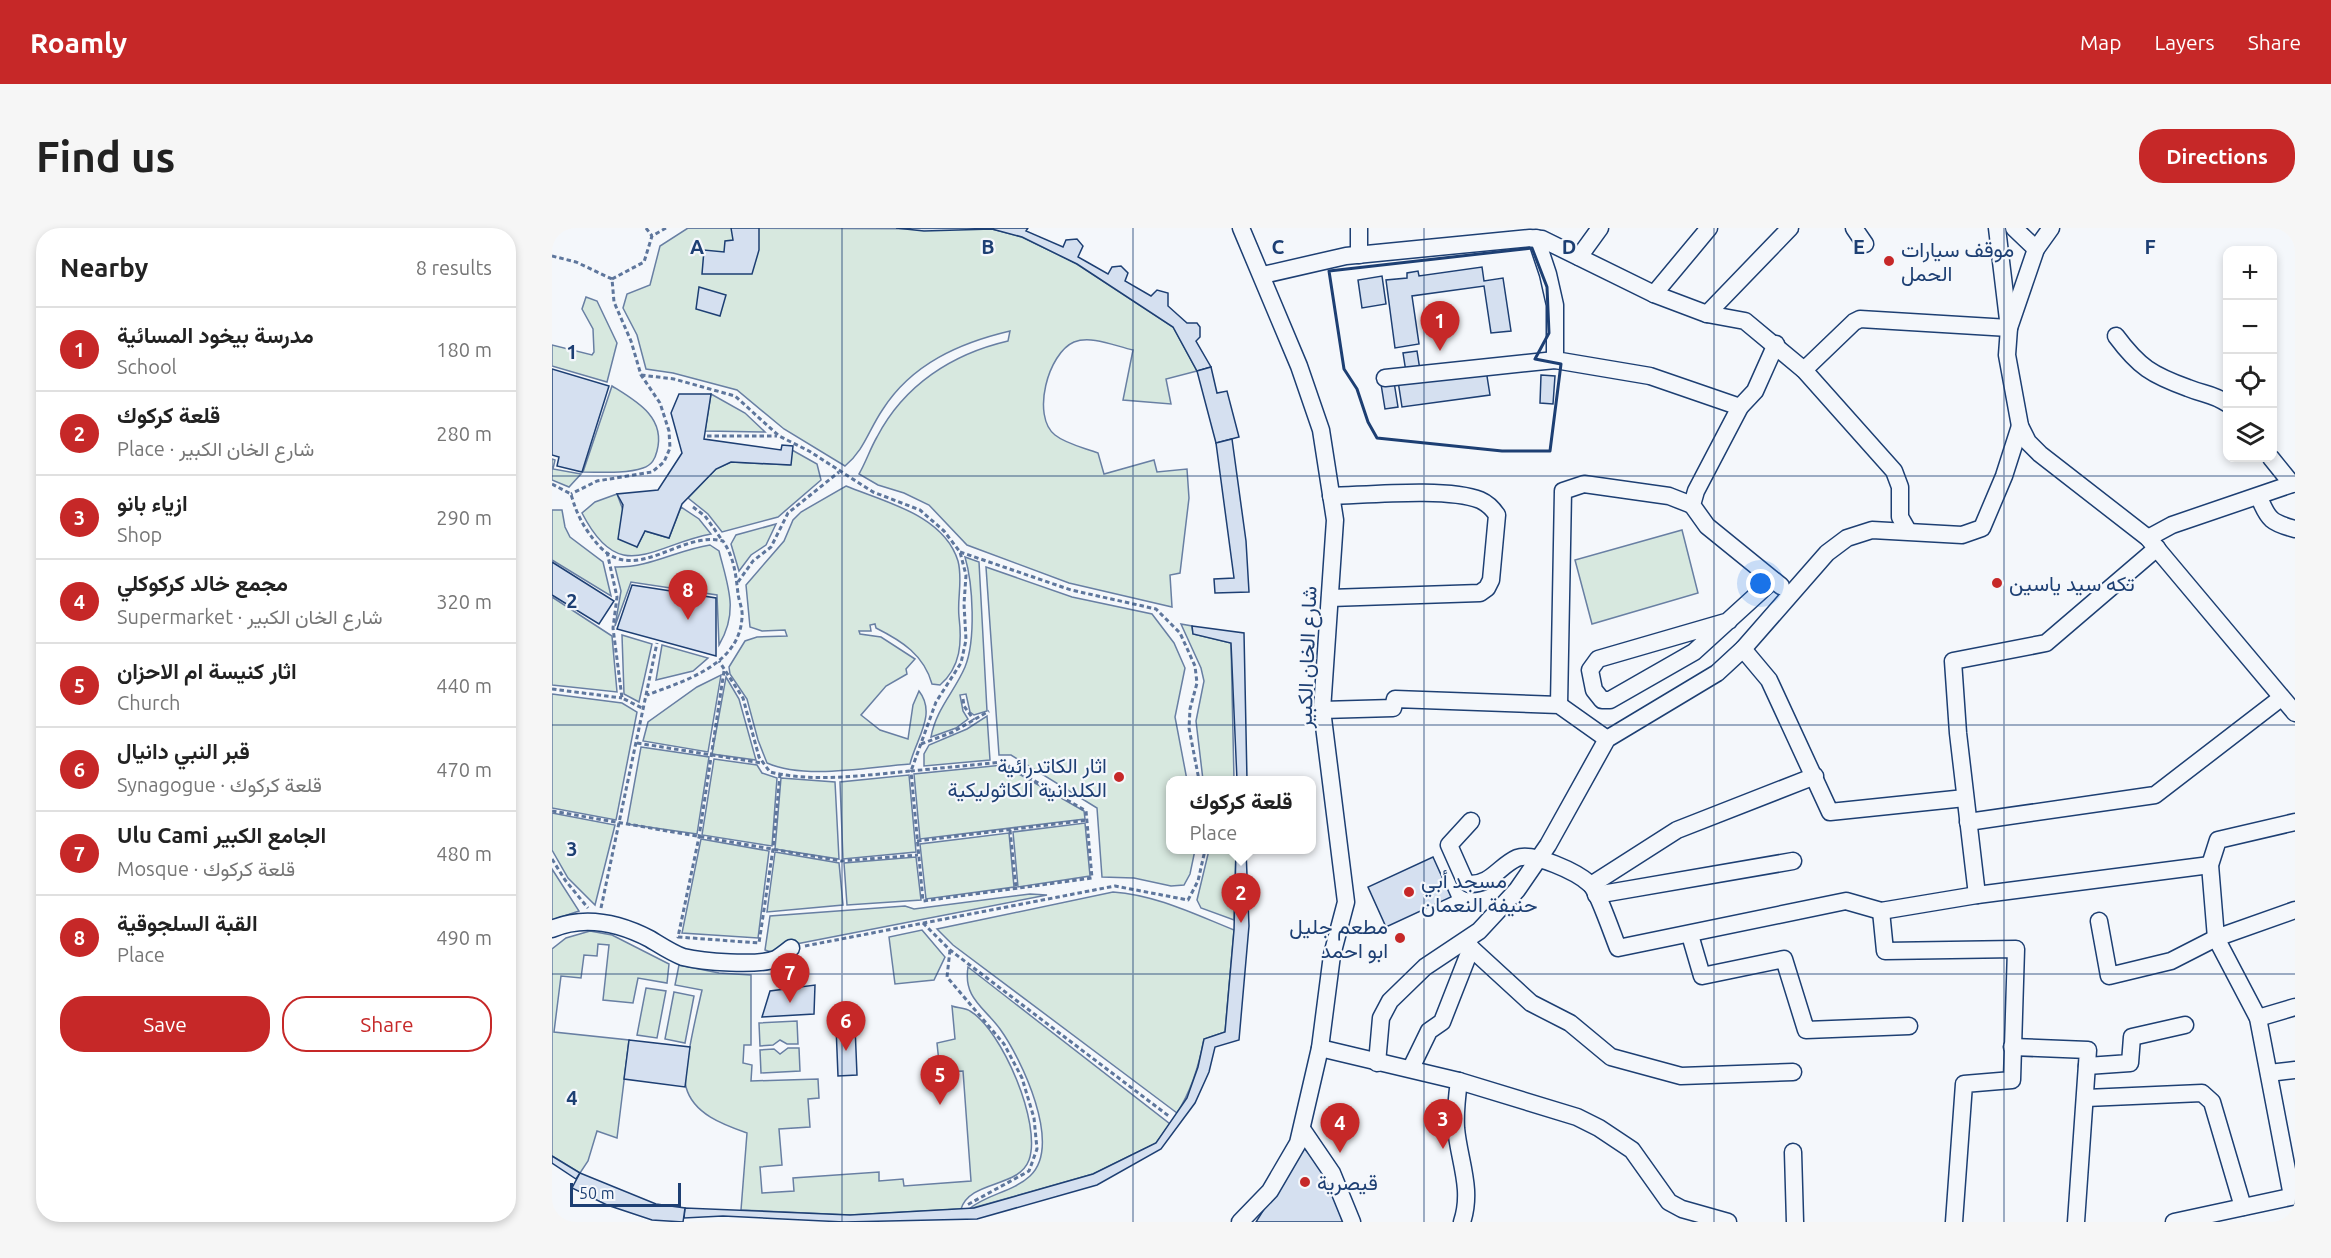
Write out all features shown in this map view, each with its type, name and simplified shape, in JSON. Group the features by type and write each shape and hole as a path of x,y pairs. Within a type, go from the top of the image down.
{"street":[{"name":"شارع الخان الكبير","path":"1240,1222 1270,1191 1298,1143 1320,1048 1332,955 1346,903 1322,710 1335,520 1321,430 1263,275 1241,228"},
{"path":"1359,228 1359,255"},
{"path":"1580,257 1600,228"},
{"path":"1654,294 1709,228"},
{"path":"1707,314 1790,228"},
{"path":"1854,228 1865,244"},
{"path":"1997,228 2009,328 2007,355 2020,426 2028,442 2152,543 2295,713"},
{"path":"2014,228 2036,249"},
{"path":"2009,328 2036,249 2050,228"},
{"path":"1263,275 1359,255 1541,236 1654,294 1707,314 1745,321 1776,344 1804,370 1898,476 1900,518 1908,531"},
{"path":"1541,236 1555,305 1555,360"},
{"path":"1804,370 1854,322 1860,320 2009,328"},
{"path":"2116,336 2136,362 2152,373 2191,390 2214,394 2223,400"},
{"path":"1692,505 1696,491 1740,406 1755,391 1776,344"},
{"path":"1385,378 1555,360 1650,376 1740,406"},
{"path":"1377,1063 1381,1018 1390,1001 1425,967 1469,943 1527,878 1607,739 1688,693 1717,673 1743,649 1827,553 1848,538 1872,530 1962,535 1982,528 2004,477 2020,426"},
{"path":"1977,895 1965,798 1953,661 2046,643 2172,525 2293,484 2274,462"},
{"path":"1559,705 1563,492 1584,484 1669,496 1692,505 1707,526 1791,594"},
{"path":"1330,496 1413,494 1462,496 1480,500 1497,515 1491,580 1487,588 1480,593 1330,598"},
{"path":"2259,497 2265,513 2274,524 2295,530"},
{"path":"1729,621 1598,659 1590,670 1594,690 1602,700 1610,700 1694,652 1729,621 1773,580"},
{"path":"1743,649 1769,680 1830,812 1965,798"},
{"path":"1968,822 2155,795 2281,698"},
{"path":"1322,710 1393,708 1395,699 1559,705 1607,739"},
{"path":"1594,890 1677,830 1815,776"},
{"path":"1471,821 1449,846 1469,885 1484,883 1515,859 1525,856 1540,858 1594,890 1618,948 1690,935 1846,901 1881,911 1977,895 2210,865"},
{"path":"2174,1222 2294,1196 2258,1018 2216,938 2210,865 2218,840 2295,822"},
{"path":"1594,890 1793,861"},
{"path":"2099,921 2109,976 2171,961 2216,938 2295,910"},
{"path":"1881,911 1885,951 2016,949 2012,1080 1964,1084 1954,1222"},
{"path":"552,929 572,922 598,921 636,932 682,956 747,962 775,959 791,948"},
{"path":"1690,935 1702,976 1784,959 1806,1030 1909,1026"},
{"path":"1411,1068 1429,1031 1442,1022 1469,943"},
{"path":"1469,943 1531,1003 1570,1023 1611,1057 1681,1076 1793,1072"},
{"path":"2258,1018 2295,1007"},
{"path":"2087,1066 2130,1063 2132,1036 2185,1025"},
{"path":"2012,1047 2088,1050 2076,1222"},
{"path":"1320,1048 1377,1063 1411,1068 1577,1117 1599,1128 1632,1150 1646,1166 1669,1202 1682,1209 1728,1222"},
{"path":"2268,1072 2295,1070"},
{"path":"1459,1081 1456,1129 1468,1188 1462,1222"},
{"path":"2086,1098 2202,1092 2212,1102 2243,1207"},
{"path":"1302,1129 1332,1173 1352,1222"},
{"path":"1793,1152 1795,1222"}],"path":[{"path":"646,228 652,236"},
{"path":"612,279 644,262 652,236 666,228"},
{"path":"552,256 576,261 612,279"},
{"path":"571,494 597,481 652,472 664,462 670,448 669,431 660,403 640,375 631,341 614,302 612,279"},
{"path":"640,375 675,379 735,396 779,436 873,492 920,510 944,531 960,552 966,574 964,604 966,640 960,663 936,702 911,771 923,901 1092,878 1086,811 1002,762 911,771 837,777 770,772 762,763 742,698 719,660"},
{"path":"707,436 779,436"},
{"path":"738,582 753,561 771,547 788,513 839,472"},
{"path":"552,484 571,494 578,517 588,533 607,552 621,560 636,562 690,541 712,538 723,541"},
{"path":"647,695 681,682 719,660 737,637 742,617 738,582 730,551 705,516 693,507"},
{"path":"607,552 617,597 613,628 622,698"},
{"path":"960,552 1071,590 1156,609 1179,633 1195,666 1197,683 1188,728 1198,776"},
{"path":"598,921 657,643"},
{"path":"724,669 699,837 678,937 759,944 773,849 780,774"},
{"path":"552,689 622,698 644,709"},
{"path":"963,699 964,706 974,720"},
{"path":"921,744 953,732 989,711"},
{"path":"637,743 762,763"},
{"path":"552,811 841,861 918,855"},
{"path":"917,841 1088,820"},
{"path":"1011,830 1016,889"},
{"path":"791,948 1116,886 1188,900 1198,880 1204,854"},
{"path":"552,859 565,880 598,921"},
{"path":"923,923 950,950 1170,1117"},
{"path":"950,950 947,977 1004,1044 1022,1078 1034,1118 1037,1149 1029,1171 967,1205"}],"shaded area":[{"path":"688,228 992,229 1022,237 1077,264 1173,327 1197,371 1166,379 1171,404 1123,400 1133,350 1088,340 1074,342 1057,358 1050,371 1044,400 1044,414 1048,426 1055,435 1098,453 1104,474 1154,460 1157,472 1187,469 1189,498 1180,573 1170,575 1172,607 1069,583 967,545 929,505 904,493 878,485 859,474 888,418 916,387 949,363 1008,341 1010,331 955,349 922,368 895,393 862,446 845,466 784,429 737,390 673,373 646,369 637,335 623,308 627,294 650,285 660,246"},
{"path":"586,297 597,301 617,343 607,382 552,366 552,345 592,355 594,352 593,329 582,309"},
{"path":"612,386 639,404 653,419 659,439 656,454 649,465 636,470 583,472"},
{"path":"711,394 745,413 765,432 705,431"},
{"path":"792,450 817,464 821,480 778,517 722,532 708,514 688,498 716,469 731,462 790,465"},
{"path":"552,459 555,460 553,469 581,474 569,487 552,480"},
{"path":"846,486 911,512 927,521 951,545 958,561 960,575 958,654 947,678 940,685 932,684 918,657 895,638 876,628 875,624 870,625 871,631 859,631 860,634 881,637 915,659 906,669 907,674 886,686 861,715 880,730 908,739 913,705 919,691 924,700 926,718 910,764 818,772 783,768 767,763 747,699 730,674 729,667 745,641 757,637 787,636 785,630 762,631 750,627 746,585 784,541 793,520 801,512"},
{"path":"617,494 637,547 645,531 669,538 681,507 699,519 711,534 654,552 624,555 610,549 596,536 582,513 595,502"},
{"path":"552,510 562,510 565,527 570,537 603,562 611,596 552,560"},
{"path":"776,524 766,545 751,555 739,571 731,544 736,535"},
{"path":"1682,530 1698,593 1592,624 1575,560"},
{"path":"710,545 719,551 730,599 729,621 719,645 717,595 631,582 615,626 621,591 615,567 640,565"},
{"path":"965,557 979,562 987,711 974,715 970,712 966,694 960,695 963,711 968,719 956,728 931,737 941,709 965,667 971,642 970,582"},
{"path":"986,567 1072,597 1152,614 1174,643 1185,668 1175,717 1186,776 1166,776 1166,854 1194,854 1190,874 1184,885 1171,886 1134,878 1102,877 1097,808 1011,755 999,755"},
{"path":"552,597 612,636 617,692 552,685"},
{"path":"1181,624 1192,626 1193,634 1231,643 1234,776 1203,776 1196,721 1204,681 1201,668"},
{"path":"622,635 652,644 639,702 624,694"},
{"path":"662,645 708,658 693,671 656,680"},
{"path":"721,675 708,752 643,741 648,722 697,687"},
{"path":"726,677 739,699 756,760 712,754"},
{"path":"552,694 622,703 637,712 616,820 552,808"},
{"path":"987,716 990,760 924,766 924,754 929,745 967,729"},
{"path":"641,747 709,757 697,834 627,824"},
{"path":"714,759 757,765 762,773 777,778 772,846 702,835"},
{"path":"1003,765 1084,811 1085,819 920,839 914,774"},
{"path":"909,775 916,852 843,859 840,782"},
{"path":"781,778 835,782 839,859 775,849"},
{"path":"552,813 615,825 595,905 568,878 552,850"},
{"path":"1085,823 1090,876 1018,887 1013,832"},
{"path":"1009,833 1014,887 926,899 920,844"},
{"path":"701,839 769,851 758,938 682,933"},
{"path":"775,852 839,863 843,905 767,912"},
{"path":"1208,854 1236,854 1234,920 1201,908 1197,900"},
{"path":"916,857 921,900 847,905 844,863"},
{"path":"552,869 579,911 552,920"},
{"path":"1113,892 1160,901 1234,930 1225,1032 1204,1039 1194,1077 1177,1113 953,945 937,929"},
{"path":"1030,894 1047,895 791,945 774,953 765,950 770,916 905,906 914,909"},
{"path":"922,930 945,957 934,980 895,984 889,937"},
{"path":"590,931 612,935 669,964 667,983 638,978 633,1003 603,1000 609,945 598,944 597,956 584,955 581,978 561,976 554,1032 629,1040 617,1138 597,1131 588,1161 580,1173 552,1156 552,949 566,938"},
{"path":"679,965 719,973 751,975 751,1045 744,1045 743,1063 752,1065 751,1081 818,1079 819,1098 808,1099 810,1127 779,1129 782,1165 760,1167 762,1193 794,1191 793,1178 879,1172 879,1181 903,1179 904,1186 971,1181 963,1071 940,1072 937,1043 955,1039 952,1006 968,1010 982,1021 995,1037 1016,1079 1030,1124 1032,1144 1029,1160 1024,1169 974,1193 961,1209 850,1215 741,1210 747,1133 710,1117 702,1111 695,1104 686,1087 686,1068 702,990 675,985"},
{"path":"968,967 1170,1124 1156,1143 1093,1174 969,1209 1016,1186 1030,1176 1039,1162 1042,1144 1041,1124 1027,1080 1009,1042 972,994 967,978"},
{"path":"646,988 666,991 657,1038 637,1035"},
{"path":"674,992 694,996 685,1043 665,1039"},
{"path":"797,1021 798,1044 787,1044 780,1040 773,1045 760,1046 759,1023"},
{"path":"788,1048 799,1048 800,1071 761,1073 760,1050 774,1049 780,1054"}],"building":[{"path":"731,228 759,228 759,250 752,274 702,274 704,250 724,252 725,241 733,240"},
{"path":"896,228 1028,228 1026,231 1063,247 1066,240 1077,239 1083,246 1078,257 1108,274 1112,267 1121,266 1128,273 1125,281 1151,296 1157,290 1168,293 1168,306 1187,323 1197,323 1200,327 1200,337 1196,341 1211,367 1197,371 1173,327 1077,264 1022,237 992,229 924,231"},
{"path":"1482,267 1484,281 1503,278 1511,331 1491,333 1484,286 1412,296 1419,344 1395,348 1386,280 1407,278 1407,273 1418,271 1419,276"},
{"path":"1382,276 1386,304 1362,308 1358,280"},
{"path":"699,287 726,295 720,316 696,309"},
{"path":"1417,351 1420,370 1406,372 1403,353"},
{"path":"1211,367 1217,393 1227,391 1239,437 1216,443 1197,371"},
{"path":"552,369 609,386 582,472 557,466 559,457 552,455"},
{"path":"1486,370 1490,395 1402,407 1398,381"},
{"path":"1541,375 1555,376 1553,404 1540,403"},
{"path":"1394,382 1398,407 1385,409 1381,384"},
{"path":"679,394 711,394 704,439 781,450 782,445 793,446 791,465 731,462 716,469 682,504 669,538 645,531 637,547 618,539 623,505 617,494 658,490 682,453 671,413"},
{"path":"1232,439 1246,541 1249,592 1215,593 1214,579 1234,578 1216,443"},
{"path":"552,562 614,601 599,624 552,595"},
{"path":"632,585 716,598 716,656 617,629"},
{"path":"1192,626 1244,633 1247,776 1237,776 1231,643 1193,634"},
{"path":"1236,854 1246,854 1249,926 1239,1040 1215,1047 1209,1072 1195,1103 1161,1149 1097,1185 977,1219 844,1222 723,1216 684,1218 685,1208 850,1215 974,1208 1093,1174 1156,1143 1187,1098 1198,1067 1204,1039 1225,1032 1234,930"},
{"name":"مسجد أبي حنيفة النعمان","path":"1433,857 1451,897 1386,927 1368,887"},
{"path":"815,985 814,1014 762,1017 770,991"},
{"path":"836,1026 855,1026 857,1075 838,1076"},
{"path":"629,1040 690,1047 685,1087 624,1079"},
{"name":"قيصرية","path":"1303,1147 1323,1169 1343,1222 1256,1222"},
{"path":"552,1156 580,1173 576,1179 552,1163"},
{"path":"580,1173 656,1204 685,1208 683,1222 652,1220 607,1205 572,1188"}],"wall":[{"path":"1532,248 1547,287 1549,333 1535,359 1561,364 1550,451 1502,451 1377,438 1368,422 1357,389 1344,369 1329,271 1532,248"}],"place":[{"name":"موقف سيارات الحمل","path":"1889,261"},
{"name":"مدرسة بيخود المسائية","path":"1440,351"},
{"name":"تكه سيد ياسين","path":"1997,583"},
{"name":"القبة السلجوقية","path":"688,620"},
{"name":"اثار الكاتدرائية الكلدانية الكاثوليكية","path":"1119,777"},
{"name":"مسجد أبي حنيفة النعمان","path":"1409,892"},
{"name":"قلعة كركوك","path":"1241,923"},
{"name":"مطعم جليل ابو احمد","path":"1400,938"},
{"name":"Ulu Cami الجامع الكبير","path":"790,1003"},
{"name":"قبر النبي دانيال","path":"846,1051"},
{"name":"اثار كنيسة ام الاحزان","path":"940,1105"},
{"name":"ازياء بانو","path":"1443,1149"},
{"name":"مجمع خالد كركوكلي","path":"1340,1153"},
{"name":"قيصرية","path":"1305,1182"}]}
